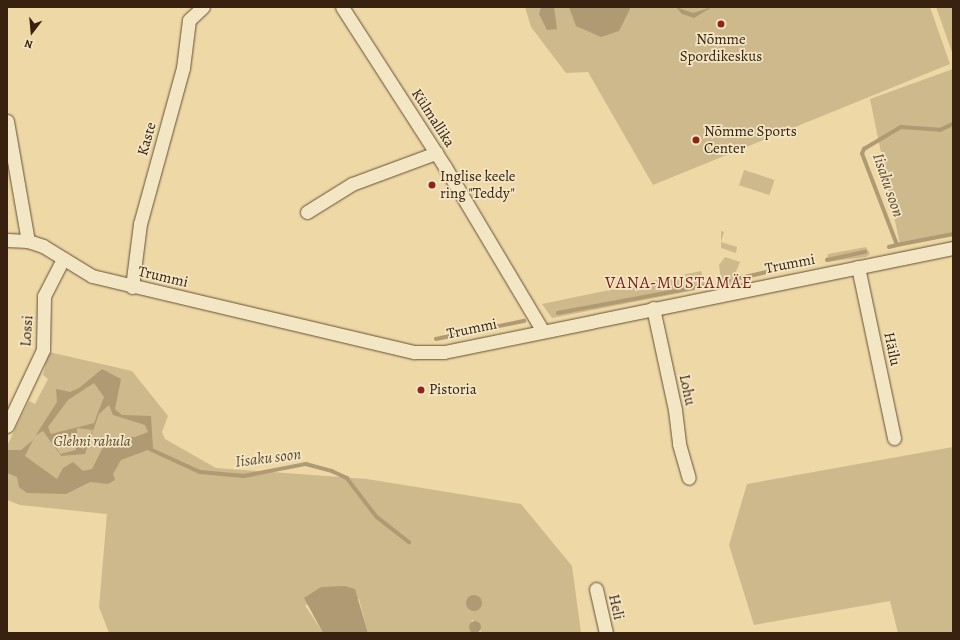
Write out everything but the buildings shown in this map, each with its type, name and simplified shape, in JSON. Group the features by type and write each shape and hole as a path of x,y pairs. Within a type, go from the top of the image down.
{"street":[{"name":"Kaste","path":"132,287 140,224 183,68 189,20 203,7"},
{"name":"Külmallika","path":"342,7 436,153 542,330"},
{"path":"7,121 28,241"},
{"path":"307,212 352,184 436,153"},
{"name":"Trummi","path":"7,240 28,241 92,276 132,287 414,352 444,352 542,330 953,248"},
{"name":"Lossi","path":"7,426 43,350 44,296 63,259"},
{"name":"Häilu","path":"858,267 894,438"},
{"name":"Lohu","path":"653,308 676,410 678,444 689,478"},
{"name":"Heli","path":"596,589 606,633"}],"green space":[{"name":"Nõmme Sports Center","path":"525,7 930,7 950,64 653,185 588,72 566,73 531,27"},
{"path":"936,7 953,7 953,55"},
{"path":"953,69 953,236 900,245 870,99"},
{"path":"744,170 774,180 769,195 739,185"},
{"path":"721,231 724,232 721,242"},
{"path":"721,242 737,247 736,253 721,248"},
{"path":"866,247 870,254 866,257 826,262 828,254"},
{"path":"725,257 740,262 730,286 722,287 719,265"},
{"path":"701,271 706,288 552,318 542,304"},
{"name":"Glehni rahula","path":"49,352 132,371 168,416 162,432 165,439 216,468 367,479 521,504 572,566 581,633 482,633 472,619 471,633 368,633 359,599 305,605 323,633 109,633 99,607 107,514 20,505 7,500 7,446 29,401 35,404 48,379 43,375"},
{"path":"953,447 953,633 898,633 890,601 754,625 729,545 747,484"}],"shaded area":[{"path":"541,7 554,7 557,29 547,30 539,14"},
{"path":"569,7 630,7 630,9 619,31 601,37 576,26"},
{"path":"676,7 693,13 712,7 694,18 682,14"},
{"path":"102,369 121,379 115,409 122,415 151,416 153,448 121,460 113,474 115,480 108,484 90,482 66,494 27,493 19,487 17,477 7,473 7,450 21,450 32,441 34,437 25,456 57,479 63,468 73,462 83,471 92,469 106,441 114,437 135,437 148,432 145,425 113,415 109,405 99,414 85,454 61,456 43,431 35,436 57,402 56,389 70,392 79,388","holes":["94,383 104,397 94,423 51,434 48,427 68,400","77,428 93,430 83,450 77,436","65,434 75,439 76,450 60,454 52,440"]},
{"path":"345,586 355,589 368,633 323,633 304,598 321,587"},
{"path":"471,595 477,595 482,600 480,609 477,611 471,611 466,606 466,600"},
{"path":"473,621 477,621 481,627 477,633 473,633 469,629 469,625"}],"waterway":[{"name":"Iisaku soon","path":"889,247 897,245 862,154 864,149 901,127 940,130 953,124"},
{"path":"897,245 953,234"},
{"name":"Iisaku soon","path":"827,260 865,252"},
{"name":"Iisaku soon","path":"791,267 807,263"},
{"name":"Iisaku soon","path":"741,278 771,271"},
{"name":"Iisaku soon","path":"722,282 729,280"},
{"name":"Iisaku soon","path":"558,313 709,285"},
{"name":"Iisaku soon","path":"436,339 524,321"},
{"name":"Iisaku soon","path":"150,449 200,472 244,476 306,464 332,471 347,478 377,517 409,542"}],"place":[{"name":"Nõmme Spordikeskus","path":"721,24"},
{"name":"Nõmme Sports Center","path":"696,140"},
{"name":"Inglise keele ring \"Teddy\"","path":"432,185"},
{"name":"Pistoria","path":"421,390"}],"district":[{"name":"VANA-MUSTAMÄE","path":"679,283"}]}
